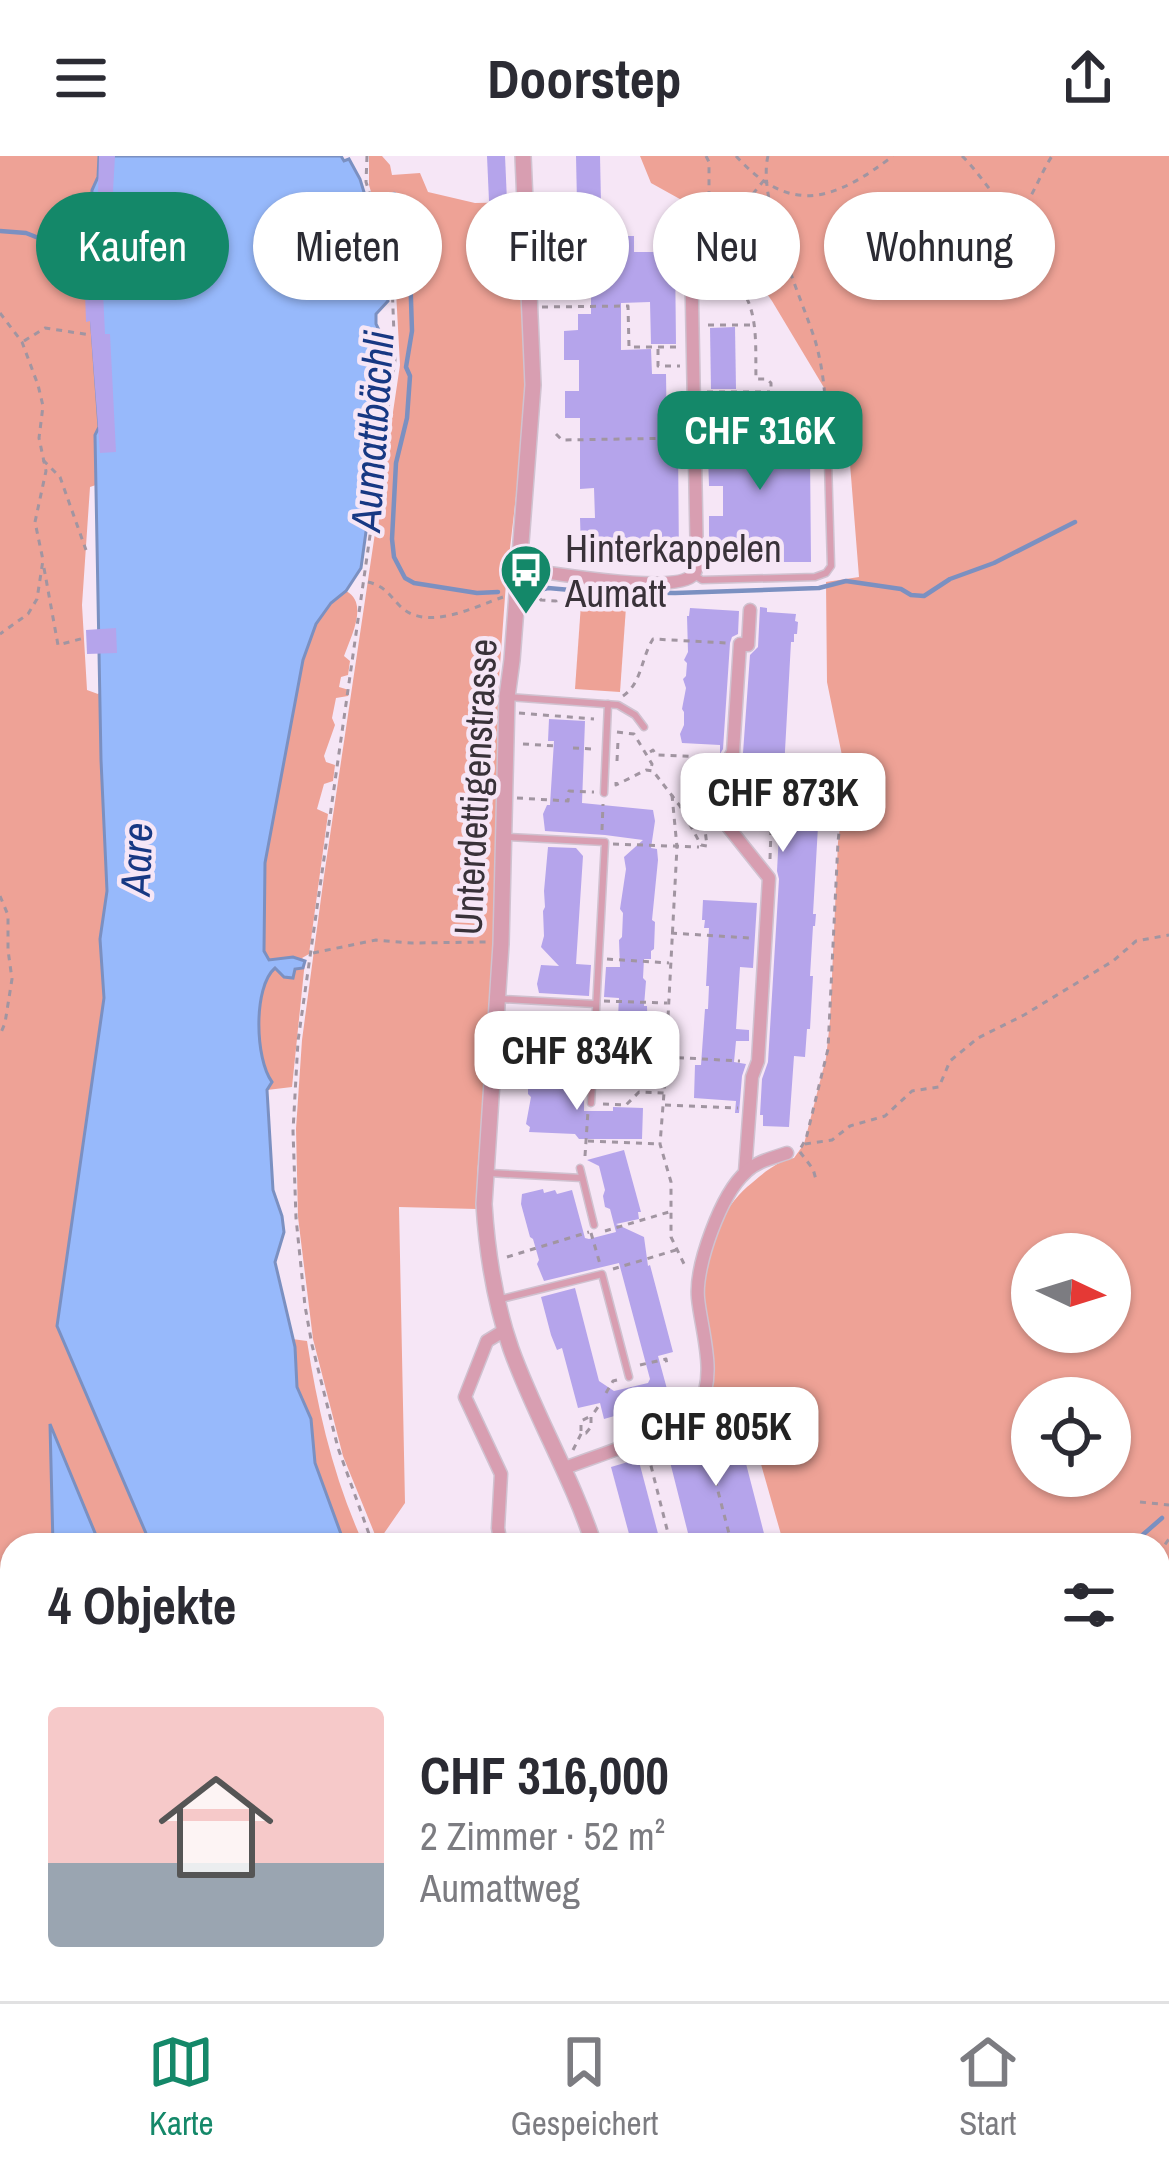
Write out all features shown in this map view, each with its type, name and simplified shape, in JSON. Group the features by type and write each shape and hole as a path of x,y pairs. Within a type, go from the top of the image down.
{"street":[{"name":"Unterdettigenstrasse","path":"523,156 525,192"},
{"name":"Unterdettigenstrasse","path":"530,300 533,385 502,837 499,999 485,1173 487,1245 497,1300 519,1370 589,1533"},
{"path":"518,568 616,582 673,581 694,575 694,300"},
{"path":"745,1172 752,1076 758,1061 769,878 725,823 722,761 733,752 740,644 748,645 750,610"},
{"path":"565,1468 673,1425 696,1409 706,1372 698,1284 705,1249 726,1200 745,1172 793,1152"},
{"path":"499,1533 501,1474 465,1397 487,1341 505,1330"}],"lane":[{"path":"694,575 702,580 826,573 831,566 828,431"},
{"path":"512,697 608,704 630,711 644,727"},
{"path":"604,793 608,704"},
{"path":"502,837 603,842 591,1103"},
{"path":"499,999 596,1002"},
{"path":"580,1168 592,1228"},
{"path":"485,1173 582,1178"},
{"path":"497,1300 602,1273 628,1373"}],"path":[{"path":"368,156 366,182 392,283 395,360 298,1041 293,1168 304,1306 322,1392 369,1533"},
{"path":"706,156 709,192"},
{"path":"736,156 765,179 803,198 837,192 892,156"},
{"path":"556,434 562,440 694,432 718,426 718,437 828,431 816,342 783,250 765,179 768,156"},
{"path":"962,156 982,176 988,190 1017,216 1052,156"},
{"path":"755,192 765,179"},
{"path":"704,300 695,326 754,325"},
{"path":"747,300 754,325 756,379 769,380 771,436"},
{"path":"549,307 628,306 629,347 674,347"},
{"path":"0,313 22,342 43,406 40,438 46,471 35,522 58,644 84,638"},
{"path":"22,342 45,328 91,335"},
{"path":"658,347 658,366 684,366"},
{"path":"694,392 771,392"},
{"path":"574,439 574,446"},
{"path":"42,459 59,477 86,550"},
{"path":"0,634 28,614 37,599 43,560"},
{"path":"365,581 389,591 401,609 431,618 444,618 516,593"},
{"path":"541,600 556,601 556,606"},
{"path":"608,704 613,696 631,691 652,639 714,642"},
{"path":"512,697 517,713 608,720"},
{"path":"615,732 634,734 701,845"},
{"path":"607,740 619,740 617,763"},
{"path":"516,743 557,746"},
{"path":"573,748 607,750"},
{"path":"515,798 568,801 568,791 604,793 603,842 677,848 707,845 702,805 722,761 707,757 707,767 703,767 704,758 656,755 653,750 656,762 651,767 616,785"},
{"path":"672,795 677,848 660,1144 671,1182 671,1237 698,1284"},
{"path":"769,878 772,802 842,806 828,1049 805,1144"},
{"path":"0,896 8,915 12,979 0,1035"},
{"path":"671,933 764,939"},
{"path":"817,1183 813,1169 793,1152 885,1116 912,1091 939,1087 957,1053 978,1038 1113,961 1136,941 1169,935"},
{"path":"311,954 376,940 501,944"},
{"path":"616,960 670,963"},
{"path":"596,1002 668,1003"},
{"path":"664,1057 742,1060"},
{"path":"505,1070 561,1073"},
{"path":"613,1105 626,1105 640,1092 664,1093"},
{"path":"580,1168 591,1103"},
{"path":"663,1105 750,1108"},
{"path":"586,1141 660,1144"},
{"path":"608,1231 671,1212"},
{"path":"500,1259 592,1228 602,1273"},
{"path":"617,1268 676,1250"},
{"path":"606,1394 613,1381 628,1373 666,1359 667,1364"},
{"path":"582,1432 591,1427 598,1407"},
{"path":"696,1409 729,1533"},
{"path":"564,1436 572,1452 582,1432 581,1421 591,1417"},
{"path":"644,1437 668,1533"},
{"path":"1140,1502 1169,1505"}],"shaded area":[{"path":"0,156 341,156 344,161 349,159 364,192 253,192 253,300 388,301 376,314 380,332 387,335 386,387 361,568 346,591 353,596 357,612 344,656 350,661 348,675 341,677 339,687 349,690 348,696 336,698 335,725 324,756 335,765 333,781 324,784 317,809 328,814 309,954 302,958 292,1087 267,1090 273,1190 284,1232 275,1262 292,1339 307,1341 328,1445 359,1533 0,1533","holes":["96,485 99,693 87,690 82,605 90,487"]},
{"path":"369,156 382,156 392,175 420,173 428,192 371,192"},
{"path":"640,156 1169,156 1169,1533 781,1533 747,1415 705,1428 701,1415 711,1372 702,1296 709,1252 737,1198 769,1170 794,1158 804,1144 826,1058 838,842 847,780 827,682 826,582 859,577 847,426 772,301 800,300 800,192 667,192 651,183"},
{"path":"442,195 466,201 466,300 522,300 525,381 498,692 495,946 477,1209 399,1207 405,1503 384,1533 374,1533 343,1456 313,1339 298,1217 296,1129 302,1040 324,876 400,365 396,300 442,300"},
{"path":"581,604 626,607 620,692 575,689"}],"water":[{"name":"Aare","path":"99,156 341,156 344,161 349,159 364,192 253,192 253,300 388,300 376,314 380,332 387,335 386,387 361,568 316,624 303,660 265,863 264,951 269,960 293,957 305,961 293,978 275,968 260,1006 262,1057 272,1082 267,1090 273,1190 284,1232 275,1262 295,1347 297,1387 311,1419 315,1463 341,1533 146,1533 57,1326 104,998 100,939 107,891 95,435 99,427 90,300 229,300 229,192 92,190"},
{"path":"50,1424 95,1533 53,1533"}],"building":[{"path":"99,156 115,156 113,192 98,192"},
{"path":"487,156 505,156 507,192 489,192"},
{"path":"576,156 600,156 601,192 577,192"},
{"path":"629,236 634,236 634,252 653,252 653,300 676,300 676,344 651,344 650,302 621,303 621,350 651,349 652,374 666,374 667,441 678,441 679,563 595,565 595,549 581,549 580,518 595,518 594,488 580,489 580,418 565,418 565,391 579,391 579,360 564,360 564,331 578,330 578,314 591,314 591,300 629,300"},
{"path":"85,300 103,300 105,334 110,334 116,452 100,453 90,321 86,322"},
{"path":"735,327 736,389 711,389 710,328"},
{"path":"768,394 769,454 810,454 811,562 724,562 724,547 709,547 709,516 723,516 723,486 709,486 708,455 723,455 723,440 735,440 734,395"},
{"path":"760,607 796,614 798,622 791,642 784,769 821,771 823,779 810,1029 805,1057 794,1056 789,1127 763,1126 760,1115 768,1062 781,797 737,794 750,655 758,647"},
{"path":"690,608 739,611 738,634 730,643 720,754 720,745 682,743 680,734"},
{"path":"116,628 117,653 87,654 86,630"},
{"path":"549,719 585,721 582,803 653,810 651,848 657,849 658,860 654,949 651,959 644,959 643,978 648,1037 643,1077 633,1076 633,1081 620,1080 620,1074 615,1074 619,998 604,997 606,967 620,967 624,857 643,840 545,831 543,814 550,805 554,741 548,741"},
{"path":"548,847 576,848 583,856 576,964 591,965 589,996 539,993 541,965 559,966 541,947"},
{"path":"703,900 757,903 753,968 740,967 736,1029 749,1030 749,1041 736,1041 734,1062 746,1064 739,1113 735,1113 736,1101 694,1098 695,1065 701,1065 708,1009 709,928 704,928 702,920"},
{"path":"532,1077 584,1081 584,1111 643,1108 642,1139 579,1139 575,1134 529,1132"},
{"path":"624,1150 641,1212 639,1219 616,1224 644,1237 673,1352 658,1356 670,1400 604,1419 600,1403 578,1408 562,1348 557,1350 541,1297 575,1288 599,1381 614,1391 648,1383 619,1263 544,1281 521,1204 522,1194 572,1190 585,1238 616,1232 610,1209 605,1207 599,1166 587,1160"},
{"path":"735,1421 764,1533 688,1533 666,1446 708,1435 706,1428"},
{"path":"638,1459 658,1533 629,1533 611,1467"}],"waterway":[{"path":"0,231 36,237"},
{"name":"Aumattbächli","path":"411,300 407,418 396,463 394,557 405,578 414,583 498,592"},
{"name":"Aumattbächli","path":"536,591 675,593 819,588 846,581 924,596 950,579 994,563 1075,522"},
{"path":"1145,1533 1162,1518"}],"place":[{"name":"Hinterkappelen Aumatt","path":"526,616"}]}
